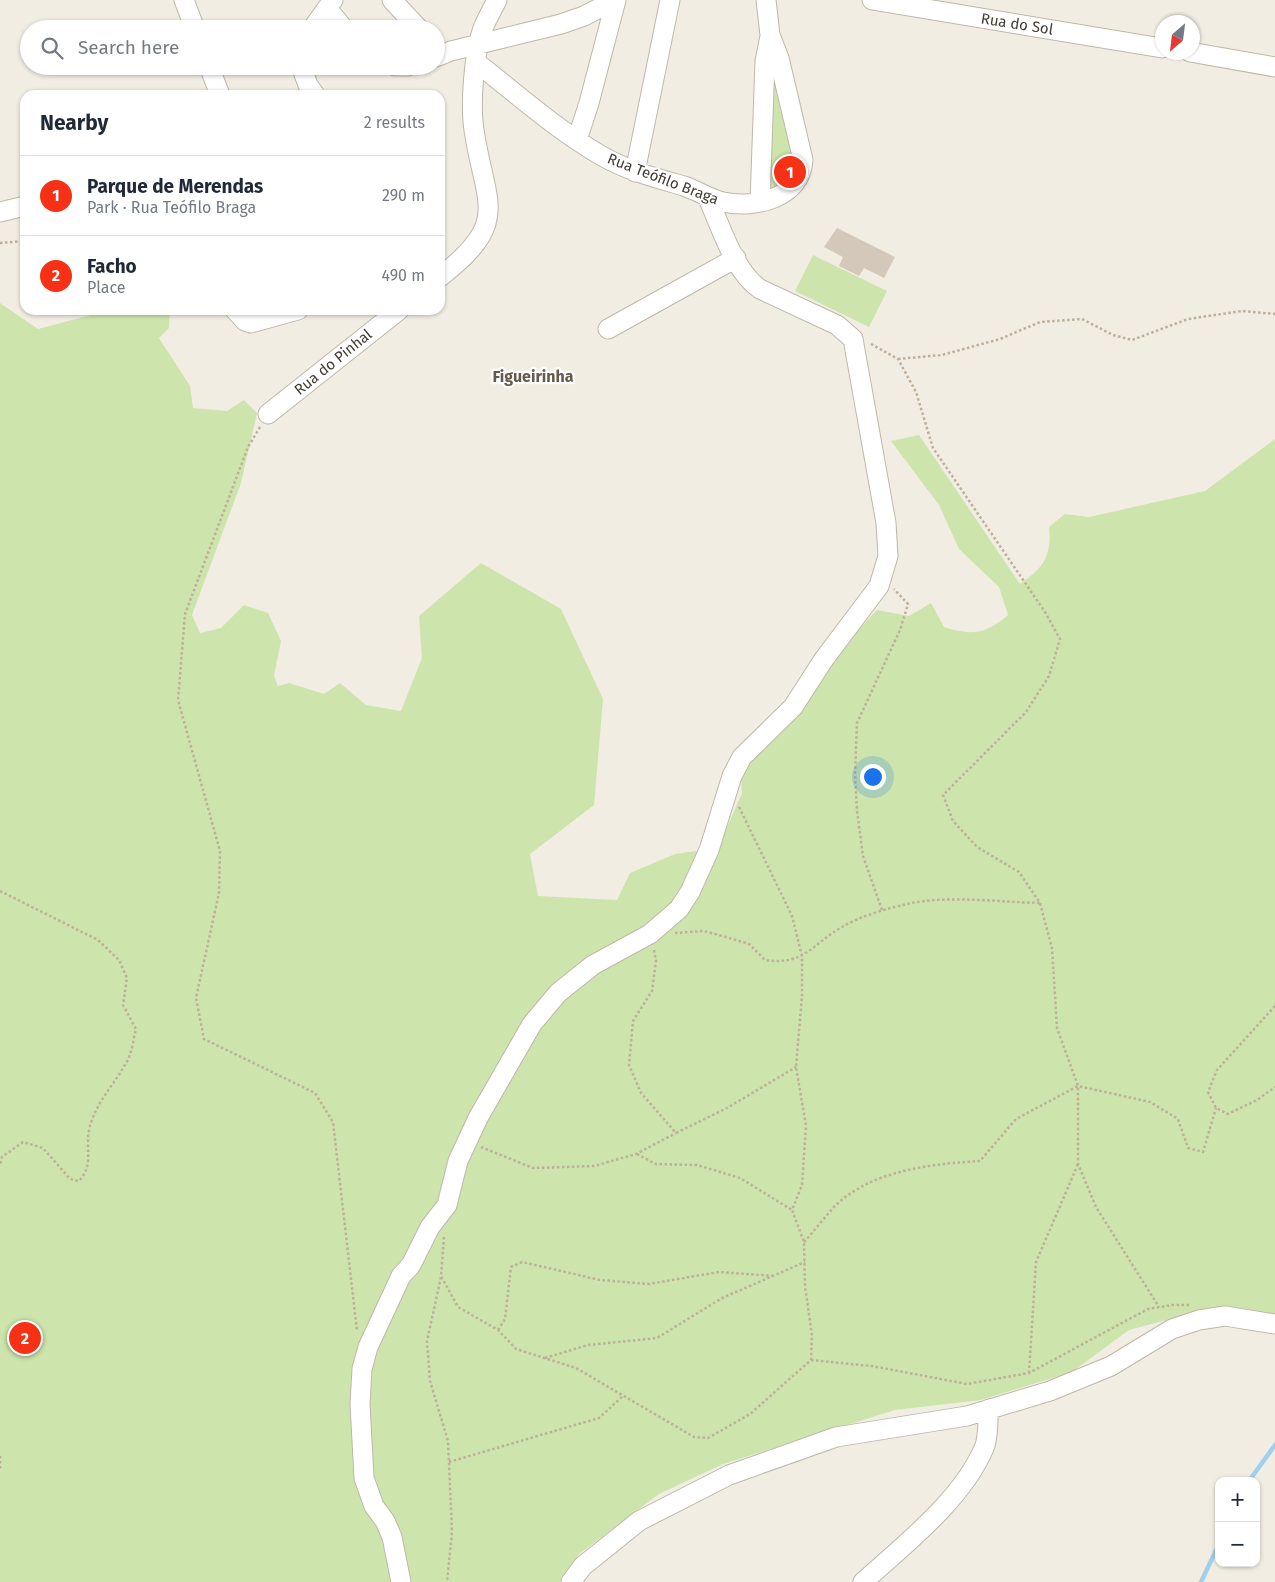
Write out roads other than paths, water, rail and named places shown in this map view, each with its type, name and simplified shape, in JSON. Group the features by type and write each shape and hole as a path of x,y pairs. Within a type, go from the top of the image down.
{"street":[{"path":"184,0 192,20"},
{"path":"392,0 411,20"},
{"path":"445,273 473,250 486,223 489,207 488,192 473,119 478,54 484,26 497,0"},
{"path":"445,45 455,50 478,54 584,16 615,0"},
{"path":"577,140 589,103 615,0"},
{"path":"635,172 670,0"},
{"name":"Rua Teófilo Braga","path":"478,54 577,140 618,165 635,172 688,187 707,196 736,204 760,202 776,198 794,186 803,166 802,154 779,58 770,35 766,0"},
{"name":"Rua do Sol","path":"872,0 1155,47"},
{"path":"318,20 330,4 339,20"},
{"name":"Rua Teófilo Braga","path":"760,202 765,61 770,35"},
{"path":"445,54 455,50"},
{"path":"1200,54 1275,66"},
{"path":"212,75 218,90"},
{"path":"303,75 307,90"},
{"path":"401,1582 392,1537 385,1521 374,1506 364,1478 360,1404 362,1369 368,1347 400,1276 411,1265 430,1227 447,1205 458,1162 467,1141 512,1055 532,1024 558,994 593,965 655,930 679,909 700,871 716,829 729,786 742,757 793,707 838,639 874,595 883,576 888,556 886,523 853,339 837,325 754,285 744,276 707,196"},
{"path":"0,212 20,207"},
{"path":"608,329 736,258"},
{"path":"240,315 244,321 251,323 280,315"},
{"name":"Rua do Pinhal","path":"268,414 393,315"},
{"path":"570,1582 582,1566 639,1521 729,1474 836,1437 967,1416 1050,1391 1111,1366 1172,1329 1199,1320 1225,1316 1275,1324"},
{"path":"863,1582 930,1523 976,1464 985,1446 989,1409"}],"waterway":[{"path":"1252,1477 1275,1445"},
{"path":"1201,1582 1215,1552"}],"place":[{"name":"Parque de Merendas","path":"790,172"},
{"name":"Facho","path":"25,1338"}],"district":[{"name":"Figueirinha","path":"533,376"}]}
